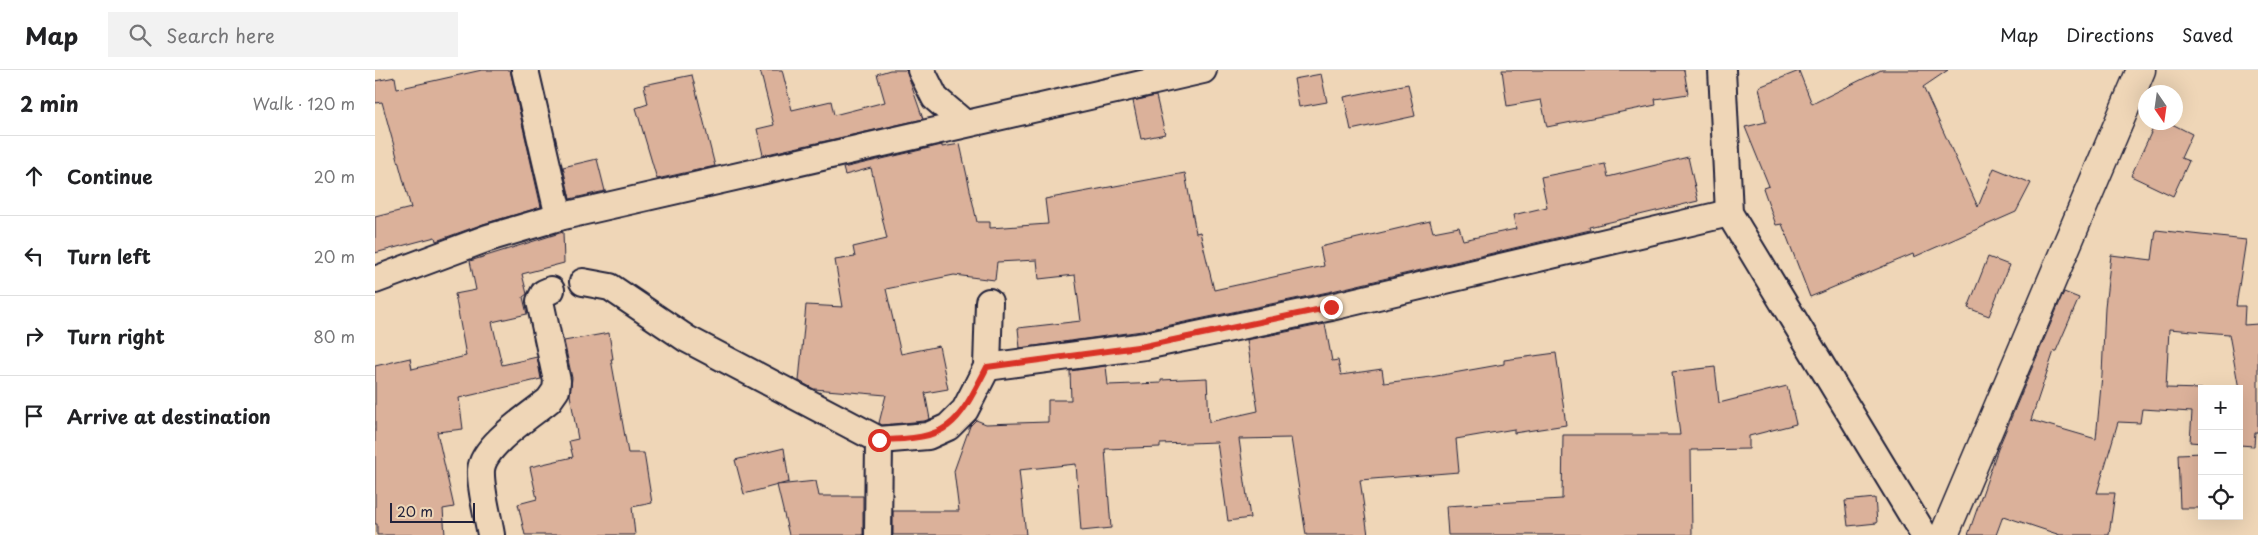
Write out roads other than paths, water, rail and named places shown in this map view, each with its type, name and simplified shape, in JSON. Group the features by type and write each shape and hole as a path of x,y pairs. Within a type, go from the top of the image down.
{"street":[{"path":"525,70 559,217"},
{"path":"921,70 935,98 964,123"},
{"path":"375,280 488,238 559,217 964,123 1203,70"},
{"path":"1723,70 1729,213 1924,535"},
{"path":"1944,535 2141,70"},
{"path":"987,367 1145,346 1331,307 1729,213"},
{"path":"583,282 611,287 687,339 879,440 928,436 949,427 965,410 987,367 989,302"},
{"path":"491,535 481,471 484,458 492,448 549,400 556,390 557,381 540,301 544,293 551,290"},
{"path":"878,535 879,440"}]}
